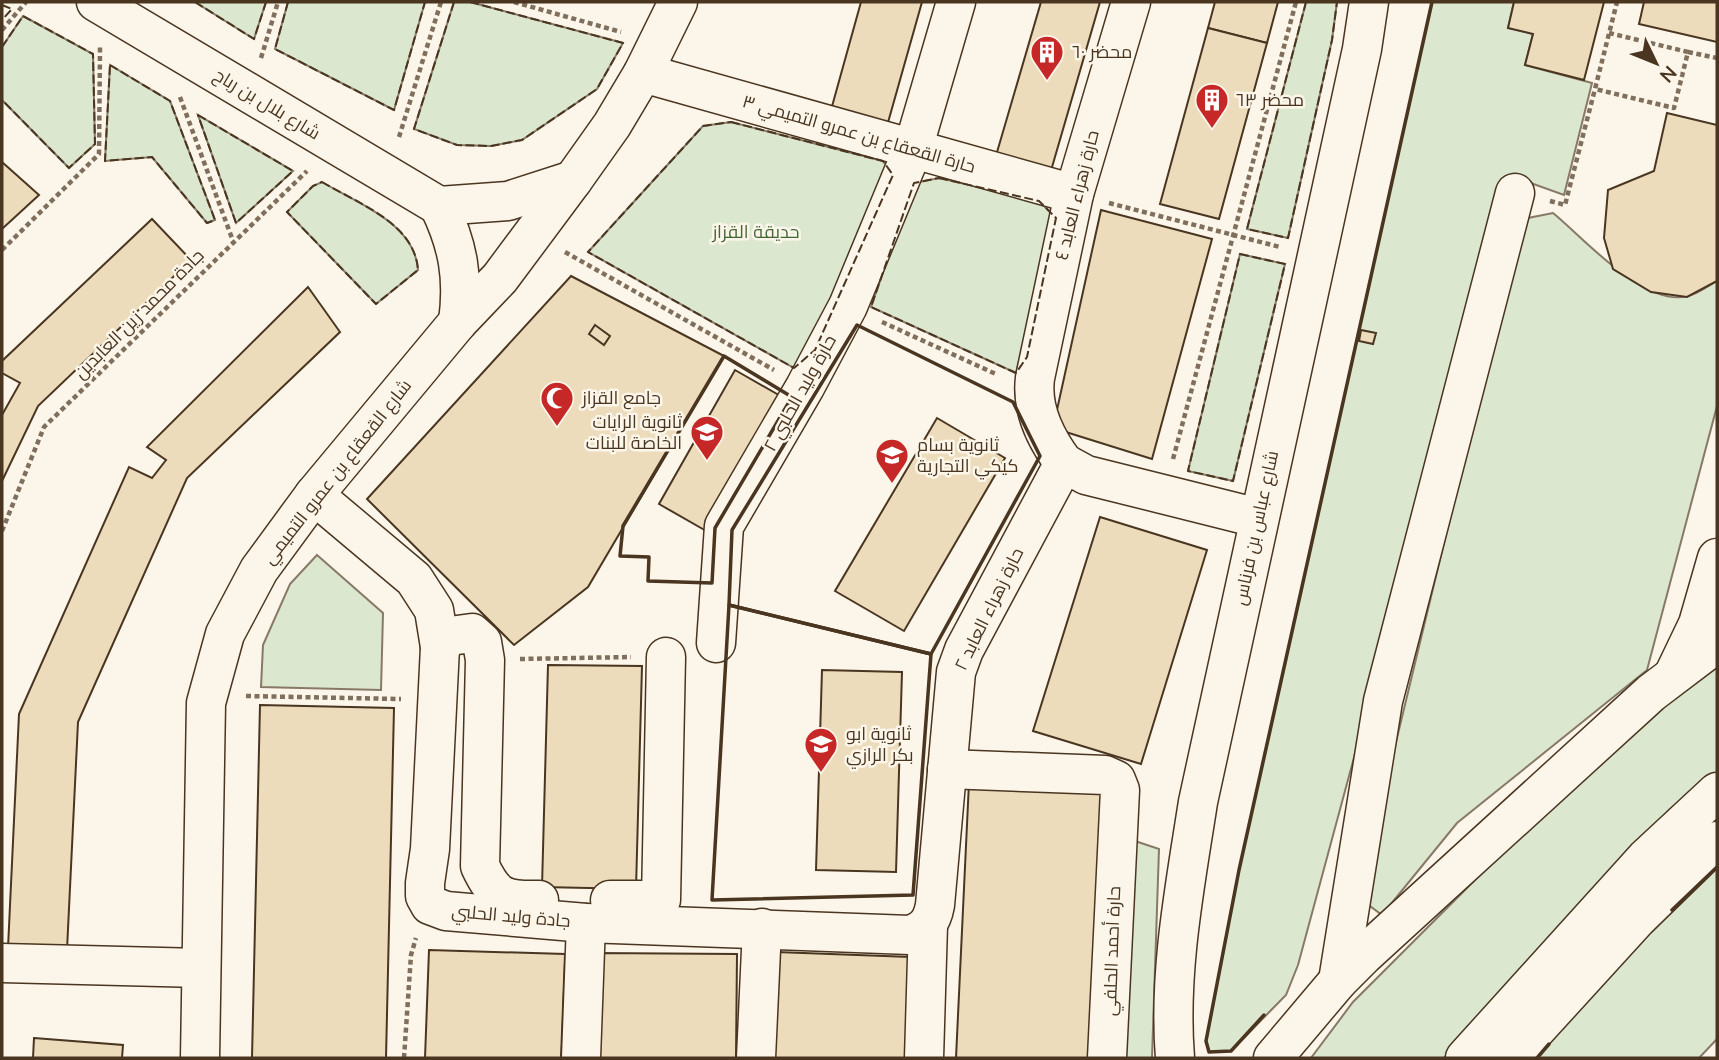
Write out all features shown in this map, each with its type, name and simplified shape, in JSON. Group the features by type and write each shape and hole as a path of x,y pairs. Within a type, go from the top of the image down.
{"main road":[{"name":"شارع القعقاع بن عمرو التميمي","path":"200,1058 207,695 225,634 259,570 314,495 458,322 499,278 573,180 612,125 651,58 678,2"},
{"path":"913,149 956,2"},
{"name":"حارة زهراء العابد ٤","path":"1033,392 1074,194 1131,2"},
{"name":"شارع عباس بن فرناس","path":"1175,1058 1173,1033 1180,917 1198,802 1369,2"},
{"name":"شارع بلال بن رباح","path":"99,3 439,205"},
{"name":"حارة القعقاع بن عمرو التميمي ٣","path":"651,58 913,149 1074,194"},
{"name":"حارة وليد الحلبي ٢","path":"716,643 724,526 805,387 848,306 913,149"},
{"path":"458,322 462,292 460,262 452,233 439,205 508,201 573,180"},
{"path":"1338,981 1383,701 1515,193"},
{"path":"1033,392 1039,417 1064,463 1086,475 1258,518"},
{"name":"حارة زهراء العابد ٢","path":"924,1058 928,925 935,905 956,672 964,650 1064,463"},
{"name":"جادة وليد الحلبي","path":"314,495 414,579 435,610 440,647 430,849 425,883 425,896 430,905 446,911 586,923 910,936 928,925"},
{"path":"1672,677 1698,624 1717,558"},
{"path":"440,647 450,636 472,633 482,642 485,660 480,866 489,885 506,900 661,900 666,657"},
{"path":"1273,1058 1338,981 1511,819 1672,677 1717,643"},
{"name":"حارة أحمد الحلفي","path":"947,769 1111,776 1120,790 1107,1058"},
{"path":"1465,1058 1646,858 1717,792"},
{"path":"1510,1058 1637,919 1717,841"},
{"path":"581,1058 586,923"},
{"path":"756,1058 762,928"},
{"path":"2,963 201,968"}],"path":[{"path":"2,30 26,2"},
{"path":"250,93 278,2"},
{"path":"386,174 441,2"},
{"path":"514,2 651,58"},
{"path":"1163,494 1296,2"},
{"path":"1565,205 1617,2"},
{"path":"2,250 99,154 99,3"},
{"path":"1609,33 1717,58"},
{"path":"160,40 233,241"},
{"path":"1595,89 1674,108 1688,52"},
{"name":"جادة محمد زين العابدين","path":"2,531 44,427 233,241 337,145"},
{"path":"1074,194 1316,256"},
{"path":"577,261 805,387"},
{"path":"848,306 1033,392"},
{"path":"485,660 666,657"},
{"path":"207,695 437,699"},
{"path":"404,1058 411,955 430,905"}],"green space":[{"path":"195,2 266,2 254,39"},
{"path":"288,2 425,2 394,110 275,49"},
{"path":"454,2 470,2 623,43 597,89 522,140 491,146 457,145 414,129"},
{"path":"1306,2 1337,2 1332,40 1288,238 1247,229"},
{"path":"1432,2 1514,2 1508,28 1533,34 1525,65 1592,83 1564,195 1511,176 1298,965 1286,995 1231,1051 1209,1052 1206,1041 1239,870"},
{"path":"23,16 93,54 95,144 69,168 2,100 2,47"},
{"path":"110,65 170,101 215,220 207,223 152,157 105,161"},
{"path":"198,115 293,171 236,223"},
{"name":"حديقة القزاز","path":"731,122 883,161 893,175 842,294 794,368 588,252 703,126"},
{"path":"939,178 1039,201 1056,218 1016,373 871,307 914,183"},
{"path":"322,182 382,216 407,239 414,254 418,270 376,304 287,212 313,186"},
{"path":"1553,213 1616,268 1653,292 1671,297 1688,296 1717,281 1717,406 1647,670 1457,823 1382,915 1362,900 1382,800 1520,228 1528,218"},
{"path":"1240,254 1285,264 1233,481 1188,471"},
{"path":"317,555 383,613 381,690 261,687 263,645 290,584"},
{"path":"1717,663 1717,774 1669,810 1444,1058 1311,1058 1353,1002 1489,866 1594,765"},
{"path":"1132,840 1159,849 1152,1058 1117,1058"},
{"path":"1717,867 1717,1039 1699,1058 1537,1058 1595,984"}],"building":[{"path":"861,2 922,2 887,126 831,110"},
{"name":"محضر ٦٠","path":"1041,2 1100,2 1050,174 995,159"},
{"path":"1215,2 1278,2 1267,43 1208,28"},
{"path":"1514,2 1604,2 1584,80 1525,65 1533,34 1508,28"},
{"path":"1644,2 1717,2 1717,42 1639,24"},
{"name":"محضر ٦٣","path":"1208,28 1267,43 1219,219 1160,204"},
{"path":"1667,113 1717,125 1717,281 1687,297 1651,292 1613,269 1604,238 1608,190 1654,171"},
{"path":"2,162 39,195 2,229"},
{"path":"1101,210 1212,239 1152,459 1053,428"},
{"path":"152,219 191,260 38,406 2,481 2,415 20,383 2,373 2,361"},
{"name":"جامع القزاز","path":"571,276 724,356 588,587 514,645 367,499"},
{"path":"308,287 340,332 187,478 78,722 67,950 8,948 19,714 129,467 152,478 166,460 147,447"},
{"path":"595,325 610,336 604,345 589,334"},
{"path":"1361,330 1376,333 1373,344 1359,341"},
{"path":"735,370 784,398 708,532 659,504"},
{"path":"937,418 1005,458 904,631 835,591"},
{"path":"1100,517 1207,550 1141,764 1033,731"},
{"path":"548,665 642,666 636,889 542,887"},
{"path":"822,670 902,672 896,872 816,870"},
{"path":"260,705 394,708 386,1058 252,1058"},
{"path":"969,782 1110,788 1097,1058 956,1058"},
{"path":"429,950 565,954 561,1058 425,1058"},
{"path":"776,952 911,957 906,1058 771,1058"},
{"path":"595,953 737,954 736,1058 594,1058"},
{"path":"34,1038 123,1045 122,1058 33,1058"}],"fence":[{"path":"195,2 254,39 266,2"},
{"path":"288,2 275,49 394,110 425,2"},
{"path":"454,2 414,129 457,145 491,146 522,140 597,89 623,43 470,2"},
{"path":"1306,2 1247,229 1288,238 1332,40 1337,2"},
{"path":"2,5 12,9 2,20"},
{"path":"2,47 23,16 93,54 95,144 69,168 2,100"},
{"path":"110,65 170,101 215,220 207,223 152,157 105,161 110,65"},
{"path":"198,115 293,171 236,223 198,115"},
{"path":"731,122 883,161 893,175 815,350 794,368 588,252 703,126 731,122"},
{"path":"939,178 1039,201 1056,218 1027,357 1016,373 871,307 914,183 939,178"},
{"path":"322,182 382,216 407,239 414,254 418,270 376,304 287,212 313,186 322,182"},
{"path":"1240,254 1285,264 1233,481 1188,471 1240,254"}],"wall":[{"path":"1264,1015 1231,1051 1209,1052 1206,1041 1239,870 1432,2"},
{"path":"857,325 1013,402 1040,456 931,654 729,605 732,530 857,325"},
{"path":"724,356 792,397 715,528 712,583 648,581 649,557 620,556 623,526 724,356"},
{"path":"729,605 931,654 913,895 712,900 729,605"},
{"path":"1672,910 1717,867"},
{"path":"1537,1058 1549,1044"}],"place":[{"name":"محضر ٦٠","path":"1047,82"},
{"name":"محضر ٦٣","path":"1212,130"},
{"name":"جامع القزاز","path":"557,428"},
{"name":"ثانوية الرايات الخاصة للبنات","path":"707,462"},
{"name":"ثانوية بسام كيكي التجارية","path":"892,485"},
{"name":"ثانوية ابو بكر الرازي","path":"821,774"}]}
